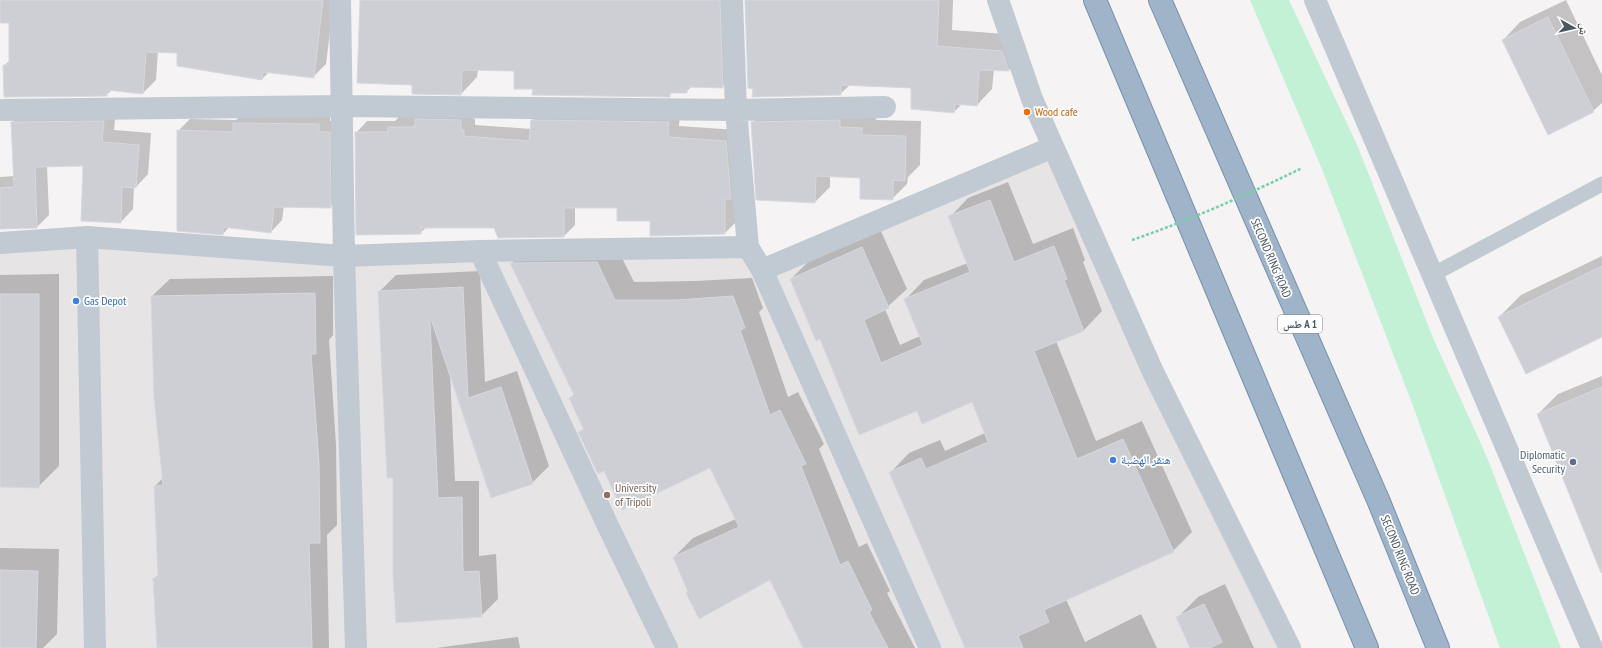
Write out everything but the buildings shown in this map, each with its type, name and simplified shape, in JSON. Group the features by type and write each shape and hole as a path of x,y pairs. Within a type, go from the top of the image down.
{"highway":[{"path":"1095,0 1367,648"},
{"name":"SECOND RING ROAD","path":"1160,0 1379,502 1438,648"}],"street":[{"path":"340,0 343,106 344,256 356,648"},
{"path":"732,0 736,110 748,247 762,270 930,648"},
{"path":"998,0 1032,99 1153,372 1290,648"},
{"path":"1315,0 1592,648"},
{"path":"0,110 343,106 736,110 885,107"},
{"path":"762,270 1053,147"},
{"path":"0,243 87,237 344,256 480,251 748,247"},
{"path":"87,237 95,648"},
{"path":"480,251 608,526 667,648"}],"lane":[{"path":"1432,275 1602,184"}],"path":[{"path":"1132,240 1175,226 1302,168"}],"shaded area":[{"name":"University of Tripoli","path":"1053,147 1290,648 0,648 0,243 344,256 748,247 762,270"}],"green space":[{"path":"1250,0 1289,0 1358,147 1433,338 1486,455 1561,648 1500,648 1410,398 1322,169"}],"place":[{"name":"Wood cafe","path":"1027,112"},
{"name":"Gas Depot","path":"76,301"},
{"name":"هنقر الهضبة","path":"1113,460"},
{"name":"Diplomatic Security","path":"1573,462"},
{"name":"University of Tripoli","path":"607,495"}]}
